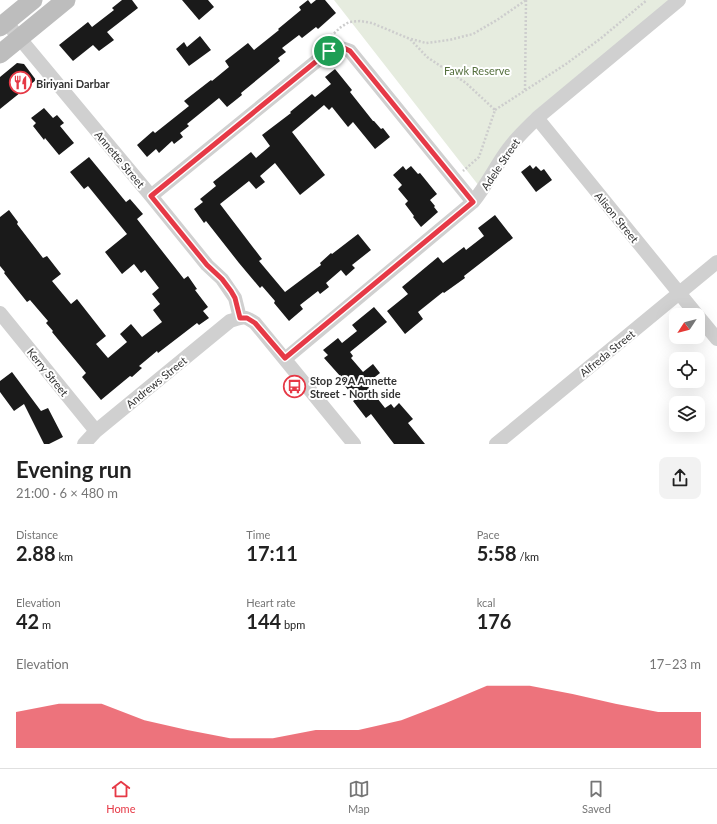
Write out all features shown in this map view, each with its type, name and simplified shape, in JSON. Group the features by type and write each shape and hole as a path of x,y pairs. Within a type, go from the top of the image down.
{"main road":[{"path":"3,24 33,0"},
{"path":"0,54 66,0"}],"street":[{"name":"Adele Street","path":"285,358 473,202 482,191 509,148 522,132 679,0"},
{"name":"Annette Street","path":"3,24 20,38 207,265 222,279 235,298 235,319"},
{"path":"151,196 329,51 333,42 350,51 473,202"},
{"name":"Alison Street","path":"537,118 692,308"},
{"name":"Alfreda Street","path":"496,444 717,262"},
{"name":"Kerry Street","path":"0,313 96,431"},
{"path":"235,319 247,318 255,323 354,444"},
{"name":"Andrews Street","path":"84,444 96,431 235,319"},
{"name":"Alison Street","path":"705,324 717,339"}],"path":[{"path":"333,42 341,27 349,22 360,21 372,23 426,43 449,40 472,34 526,0"},
{"path":"525,90 526,0"},
{"path":"461,173 479,157 495,110 566,64 600,39 647,0"},
{"path":"410,38 427,56 466,83 495,110"}],"green space":[{"name":"Fawk Reserve","path":"334,0 670,0 530,115 509,142 479,186"}],"building":[{"path":"122,0 132,0 138,8 107,32 114,40 99,51 93,45 73,61 59,45 88,22 92,27 114,10 112,8"},
{"path":"182,0 208,0 214,7 199,20"},
{"path":"308,0 311,4 316,0 325,0 336,13 318,29 316,27 302,38 299,35 282,48 286,52 278,58 280,61 241,93 242,95 227,107 219,98 187,124 189,126 180,133 183,137 174,144 172,141 159,153 156,149 147,157 137,145 153,131 155,133 189,106 184,101 229,67 225,61 248,43 254,50 301,10 299,7"},
{"path":"200,36 211,50 189,66 176,49 184,42 187,47"},
{"path":"17,63 24,64 36,80 0,109 0,77"},
{"path":"335,69 352,90 350,92 373,121 381,129 383,128 390,137 375,149 353,122 348,127 332,107 329,110 324,105 292,132 325,175 300,195 275,163 260,176 265,182 256,189 249,181 220,204 262,259 259,261 285,292 321,265 320,263 331,253 332,254 358,234 371,250 352,265 355,268 346,276 341,270 326,283 329,287 320,294 318,291 300,305 303,309 289,321 274,303 275,301 262,286 260,288 206,221 204,223 194,209 203,202 200,199 216,186 213,182 251,152 256,158 270,146 262,135 291,113 290,112 312,94 315,97 331,84 325,77"},
{"path":"44,108 53,118 57,115 64,123 60,126 74,143 59,155 33,126 36,123 31,118"},
{"path":"89,157 126,202 130,199 143,214 137,219 184,279 188,276 197,289 195,290 208,307 203,311 209,318 199,325 197,323 158,353 157,351 139,366 142,368 132,377 130,376 101,400 82,377 86,373 52,332 53,331 46,323 48,321 30,300 27,302 0,266 0,217 9,210 18,222 17,224 43,258 47,256 61,274 52,281 71,304 77,299 106,336 96,344 108,358 127,342 120,334 131,324 142,337 162,322 153,310 160,304 152,294 159,288 145,270 141,273 134,264 122,274 105,252 127,234 88,186 84,189 70,172"},
{"path":"530,165 533,169 536,166 541,171 544,169 552,180 536,192 521,172"},
{"path":"403,166 406,170 411,166 418,174 420,173 437,194 430,200 438,212 421,227 405,204 408,201 398,189 402,185 393,175"},
{"path":"495,215 513,238 464,276 465,278 444,293 443,292 418,312 423,319 405,334 387,311 408,294 402,287 438,257 443,263 464,247 466,250 484,236 478,228"},
{"path":"374,307 387,322 350,352 353,356 351,358 363,372 373,364 380,373 366,384 385,408 391,404 394,408 399,403 413,419 408,423 425,444 394,444 371,414 366,418 353,401 356,399 339,379 341,377 324,358 328,355 323,350 338,338 342,343 357,331 352,325"},
{"path":"12,372 41,411 48,408 63,437 49,444 44,444 24,404 14,411 0,392 0,381"}],"place":[{"name":"Biriyani Darbar","path":"21,83"},
{"name":"Stop 29A Annette Street - North side","path":"295,386"}],"route":[{"path":"336,48 344,48 350,51 473,202 285,358 255,323 247,318 240,318 235,298 231,291 222,279 207,265 151,196 329,51 336,48"}]}
